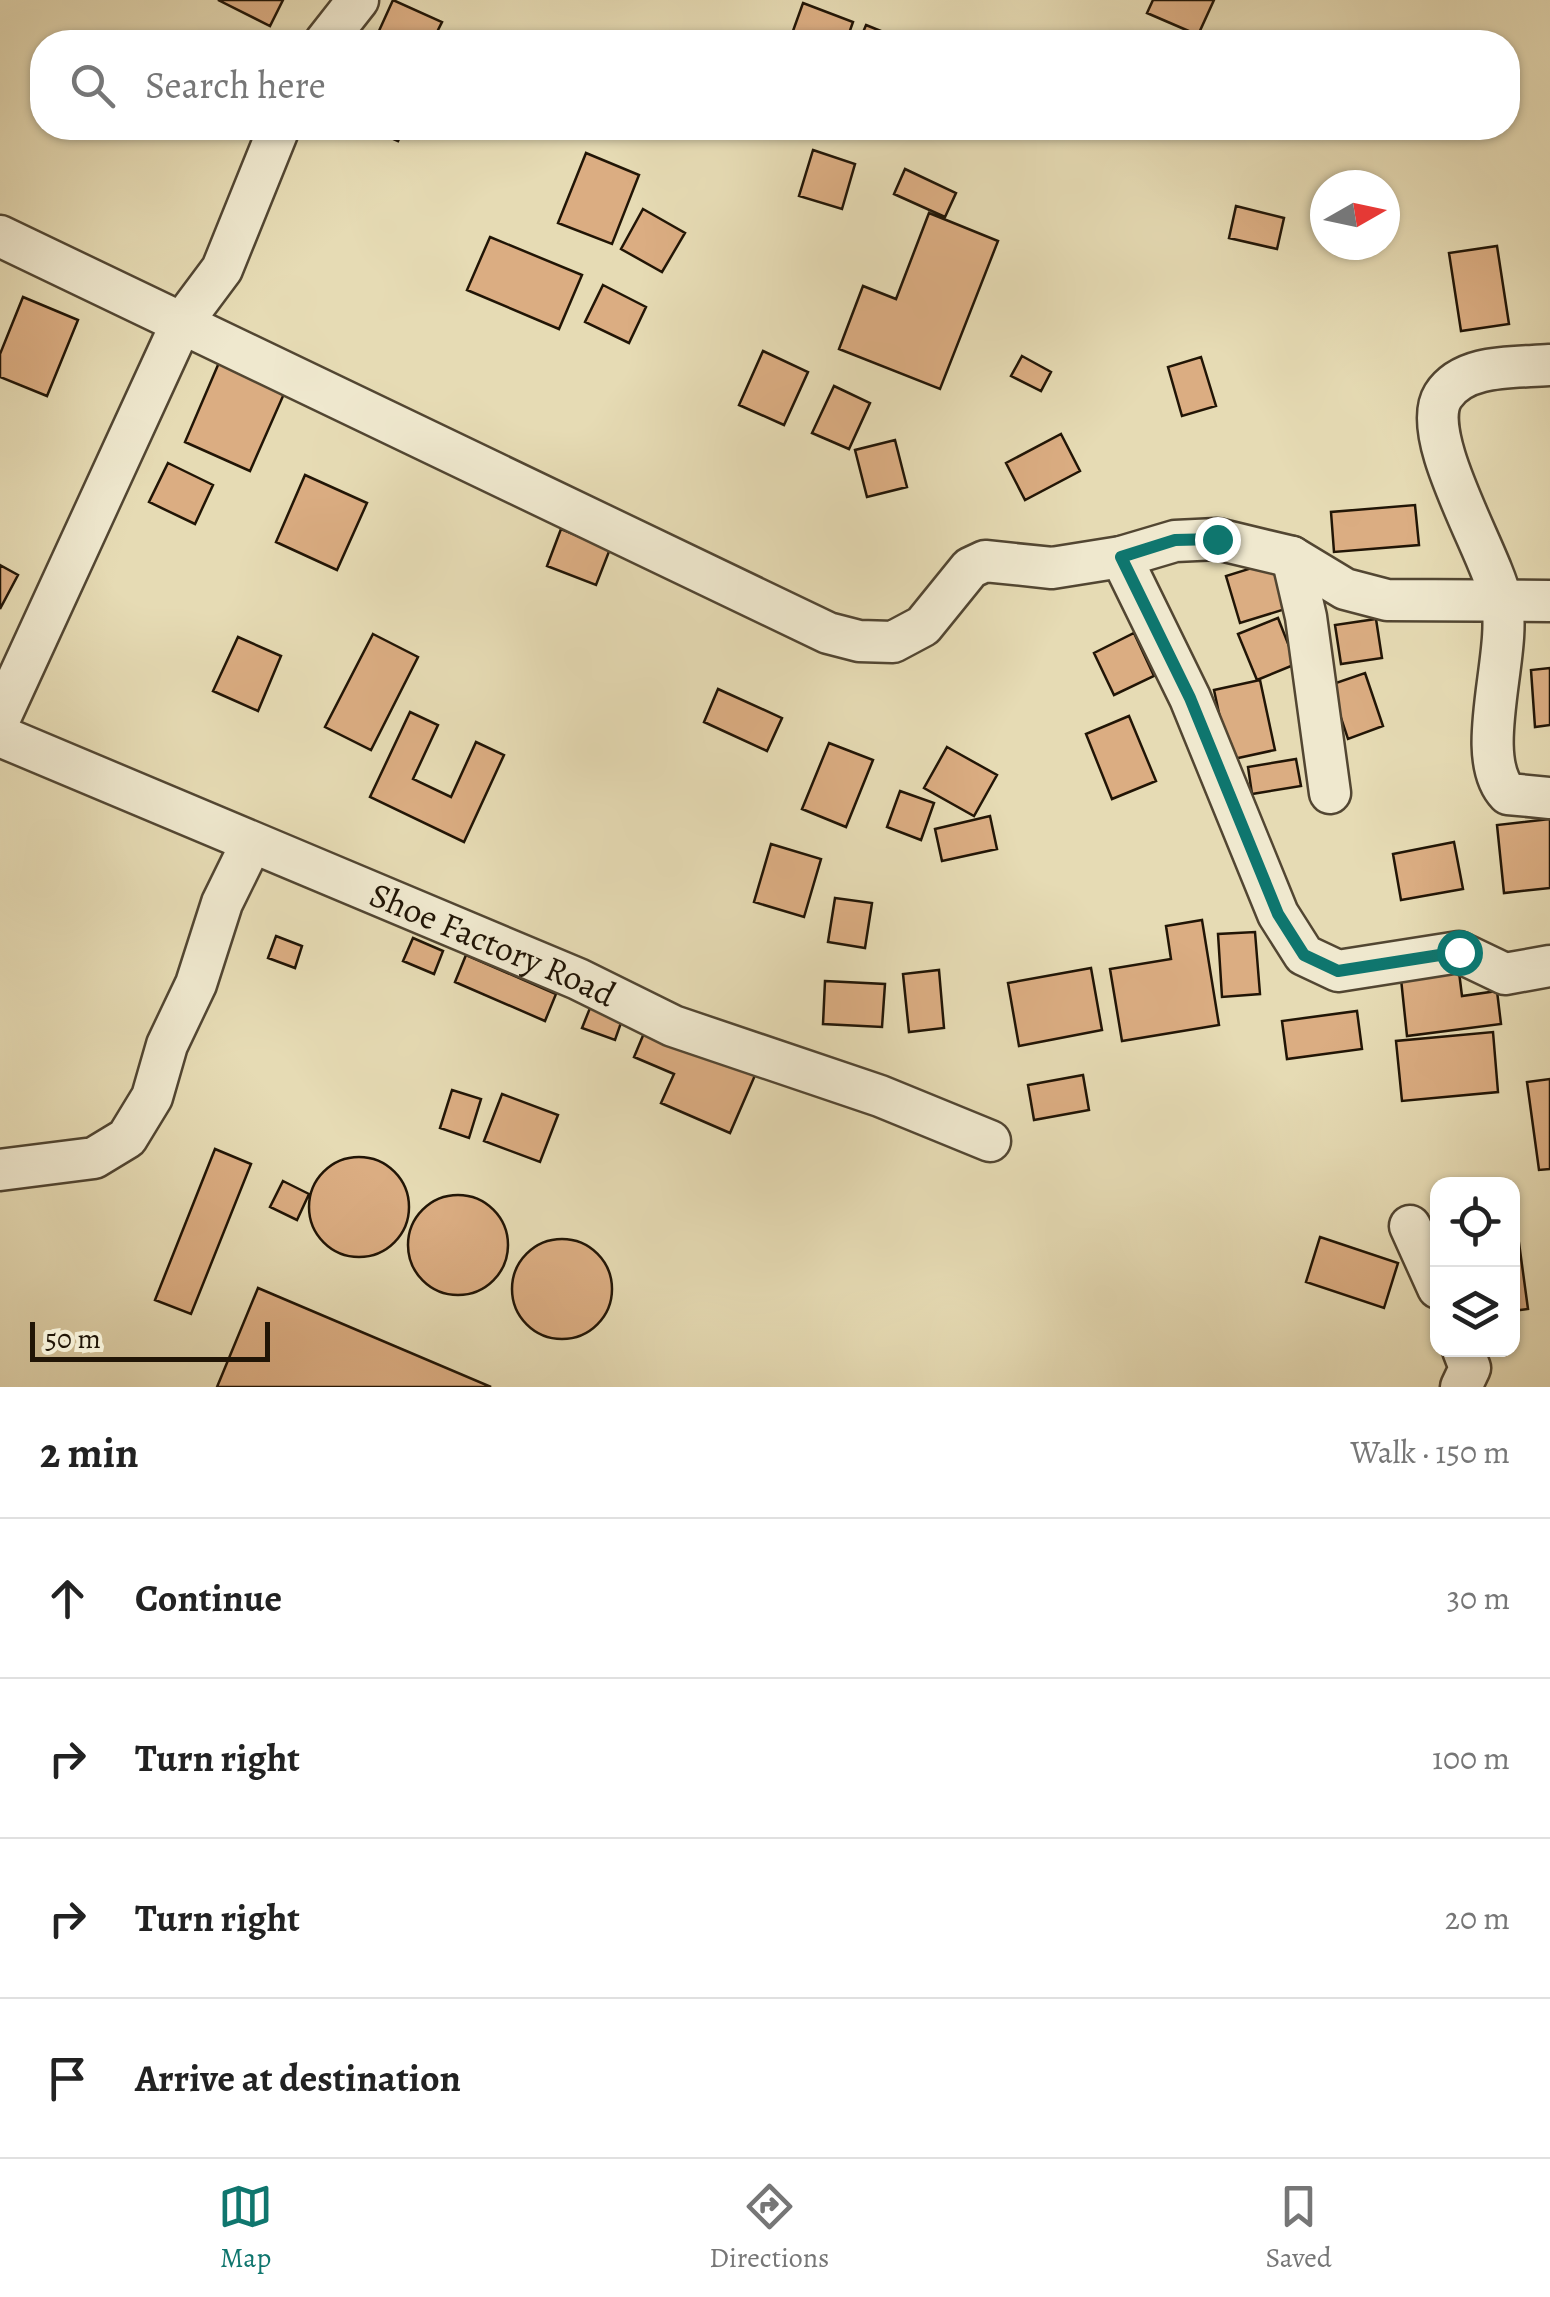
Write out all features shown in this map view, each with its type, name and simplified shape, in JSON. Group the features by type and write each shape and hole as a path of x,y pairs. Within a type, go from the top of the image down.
{"street":[{"path":"336,30 362,2"},
{"path":"0,718 181,324 222,269 274,140"},
{"path":"0,236 828,633 859,641 894,642 923,626 970,568 985,561 1052,568 1121,557 1175,540 1217,539 1292,557 1345,588 1387,600 1550,601"},
{"path":"1550,365 1490,370 1462,378 1442,398 1437,432 1502,601 1494,752 1497,782 1508,794 1550,798"},
{"path":"1121,557 1190,698 1278,914 1304,955 1338,971 1459,952 1506,974 1550,966"},
{"path":"1292,557 1306,617 1330,793"},
{"name":"Shoe Factory Road","path":"0,736 578,979 673,1026 880,1096 990,1142"},
{"path":"0,1170 94,1158 127,1138 152,1097 166,1045 196,984 222,904 251,844"},
{"path":"1410,1226 1430,1270"},
{"path":"1461,1387 1470,1368 1466,1357"}],"building":[{"path":"218,0 283,0 270,26"},
{"path":"393,0 442,22 438,30 379,30"},
{"path":"1153,0 1214,0 1200,30 1186,30 1147,13"},
{"path":"803,3 853,22 850,30 793,30"},
{"path":"813,150 855,164 842,209 799,196"},
{"path":"586,153 639,175 612,244 558,223"},
{"path":"905,169 956,193 945,217 894,194"},
{"path":"1236,206 1284,218 1277,249 1229,238"},
{"path":"643,209 685,233 662,272 621,249"},
{"path":"929,213 998,241 940,389 839,349 863,286 896,299"},
{"path":"490,237 582,275 559,329 467,290"},
{"path":"1497,246 1509,324 1461,331 1449,253"},
{"path":"603,285 646,307 629,343 585,322"},
{"path":"23,297 78,320 47,396 0,377 0,354"},
{"path":"763,351 808,372 784,425 739,405"},
{"path":"1022,356 1051,372 1041,391 1011,376"},
{"path":"1201,357 1216,406 1182,416 1168,367"},
{"path":"221,358 287,387 250,471 185,442"},
{"path":"834,386 870,403 849,449 812,433"},
{"path":"1061,434 1080,471 1025,500 1006,463"},
{"path":"895,440 907,487 867,497 855,450"},
{"path":"168,463 213,485 195,524 149,502"},
{"path":"305,475 367,503 337,570 276,542"},
{"path":"1415,505 1419,545 1334,552 1331,512"},
{"path":"561,529 610,549 596,585 547,566"},
{"path":"1281,559 1295,606 1240,623 1226,576"},
{"path":"0,565 18,575 0,609"},
{"path":"1278,618 1296,664 1257,680 1238,634"},
{"path":"1376,619 1382,658 1341,664 1335,625"},
{"path":"1134,633 1154,676 1114,695 1094,653"},
{"path":"373,634 418,657 371,750 325,727"},
{"path":"238,637 281,656 258,711 213,691"},
{"path":"1550,668 1550,725 1535,727 1531,670"},
{"path":"1365,673 1383,726 1348,739 1330,685"},
{"path":"1260,680 1275,750 1229,760 1214,690"},
{"path":"718,689 782,718 767,751 704,722"},
{"path":"410,712 438,725 413,779 451,797 476,742 504,755 464,842 370,797"},
{"path":"1129,716 1156,781 1112,799 1086,734"},
{"path":"829,743 873,760 846,827 802,809"},
{"path":"947,747 997,775 974,816 924,788"},
{"path":"1296,759 1301,786 1252,794 1248,767"},
{"path":"900,791 934,803 921,840 887,827"},
{"path":"990,816 997,849 942,861 935,829"},
{"path":"1550,819 1550,888 1504,893 1497,825"},
{"path":"1454,842 1463,889 1401,900 1393,854"},
{"path":"771,844 821,859 804,917 754,902"},
{"path":"835,898 872,903 865,948 828,942"},
{"path":"1202,920 1219,1025 1122,1041 1110,969 1171,959 1166,926"},
{"path":"1255,932 1260,994 1222,997 1218,934"},
{"path":"276,936 302,946 295,968 268,958"},
{"path":"413,938 443,951 434,974 403,961"},
{"path":"466,955 556,994 545,1021 455,982"},
{"path":"1091,968 1102,1030 1019,1046 1008,983"},
{"path":"939,970 944,1028 909,1032 903,974"},
{"path":"1459,972 1462,996 1497,991 1501,1024 1407,1036 1401,979"},
{"path":"825,981 885,984 882,1027 823,1024"},
{"path":"590,1008 622,1020 615,1040 582,1028"},
{"path":"1357,1011 1362,1049 1287,1059 1282,1021"},
{"path":"647,1026 756,1073 730,1133 661,1103 674,1074 634,1057"},
{"path":"1493,1032 1498,1092 1402,1101 1396,1041"},
{"path":"1083,1075 1089,1110 1034,1120 1028,1085"},
{"path":"1550,1079 1550,1169 1539,1170 1527,1082"},
{"path":"452,1090 481,1099 469,1138 440,1128"},
{"path":"502,1094 558,1115 540,1162 484,1141"},
{"path":"215,1149 251,1164 191,1314 155,1300"},
{"path":"359,1157 387,1165 401,1179 409,1207 401,1235 387,1249 359,1257 331,1249 317,1235 309,1207 317,1179 331,1165"},
{"path":"283,1181 309,1194 297,1220 270,1207"},
{"path":"458,1195 486,1203 500,1217 508,1245 500,1273 486,1287 458,1295 430,1287 416,1273 408,1245 416,1217 430,1203"},
{"path":"1320,1237 1398,1263 1384,1308 1306,1282"},
{"path":"562,1239 590,1247 604,1261 612,1289 604,1317 590,1331 562,1339 534,1331 520,1317 512,1289 520,1261 534,1247"},
{"path":"1520,1250 1528,1309 1520,1310"},
{"path":"258,1288 491,1387 217,1387"}],"route":[{"path":"1217,539 1175,540 1121,557 1190,698 1278,914 1304,955 1338,971 1459,952"}]}
